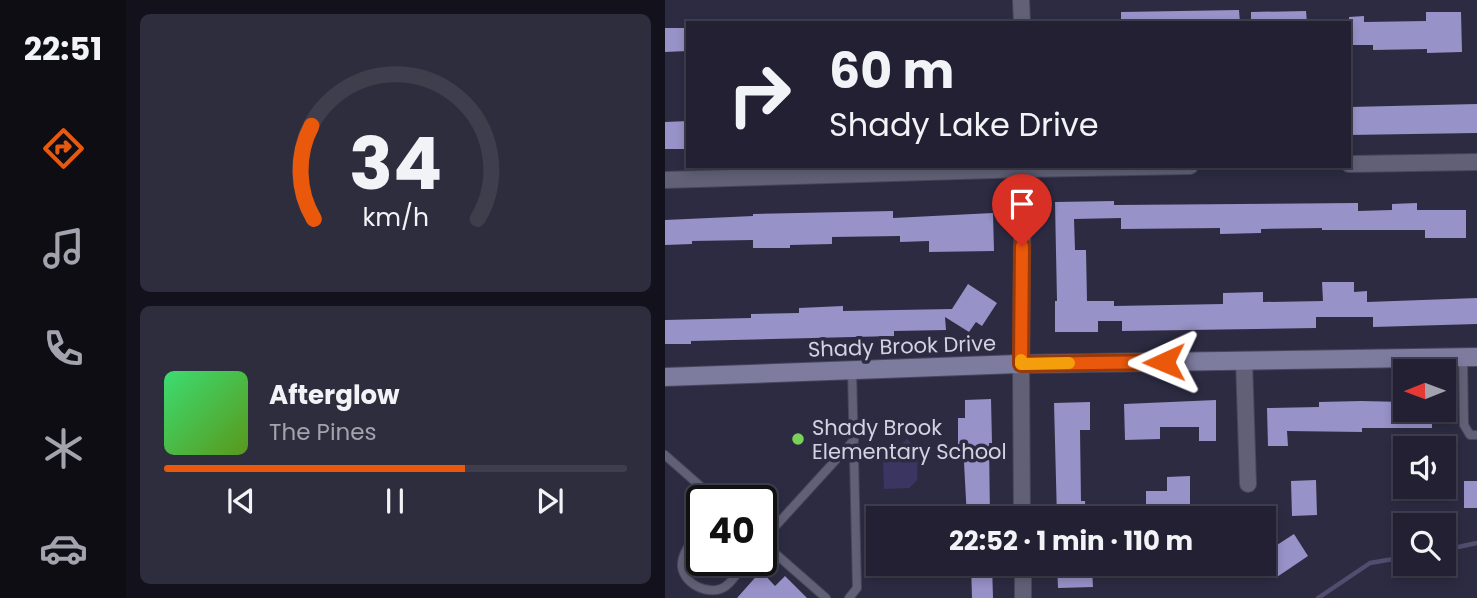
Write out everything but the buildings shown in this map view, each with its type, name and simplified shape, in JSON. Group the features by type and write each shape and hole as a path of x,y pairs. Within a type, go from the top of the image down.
{"street":[{"path":"1021,0 1022,21"},
{"path":"1351,164 1477,162"},
{"path":"665,180 995,168"},
{"path":"1022,506 1023,168"},
{"name":"Shady Brook Drive","path":"665,377 1021,364 1470,357"},
{"path":"1244,360 1248,484"},
{"path":"1023,576 1023,598"}],"lane":[{"path":"1470,357 1464,425 1470,435 1477,435"},
{"path":"849,598 857,587 852,370"},
{"path":"777,525 854,440"},
{"path":"665,455 699,485"},
{"path":"686,550 682,573 690,583 701,589 713,591 725,588 734,576"},
{"path":"777,554 826,598"}],"shaded area":[{"path":"907,439 918,451 917,480 909,488 884,489 883,461"}],"waterway":[{"path":"1456,547 1477,543"},
{"path":"1318,598 1370,563 1393,559"}],"slow traffic":[{"path":"1021,360 1021,364 1069,363"}],"place":[{"name":"Shady Brook Elementary School","path":"798,439"}],"route":[{"path":"1022,246 1021,364 1164,362"}]}
